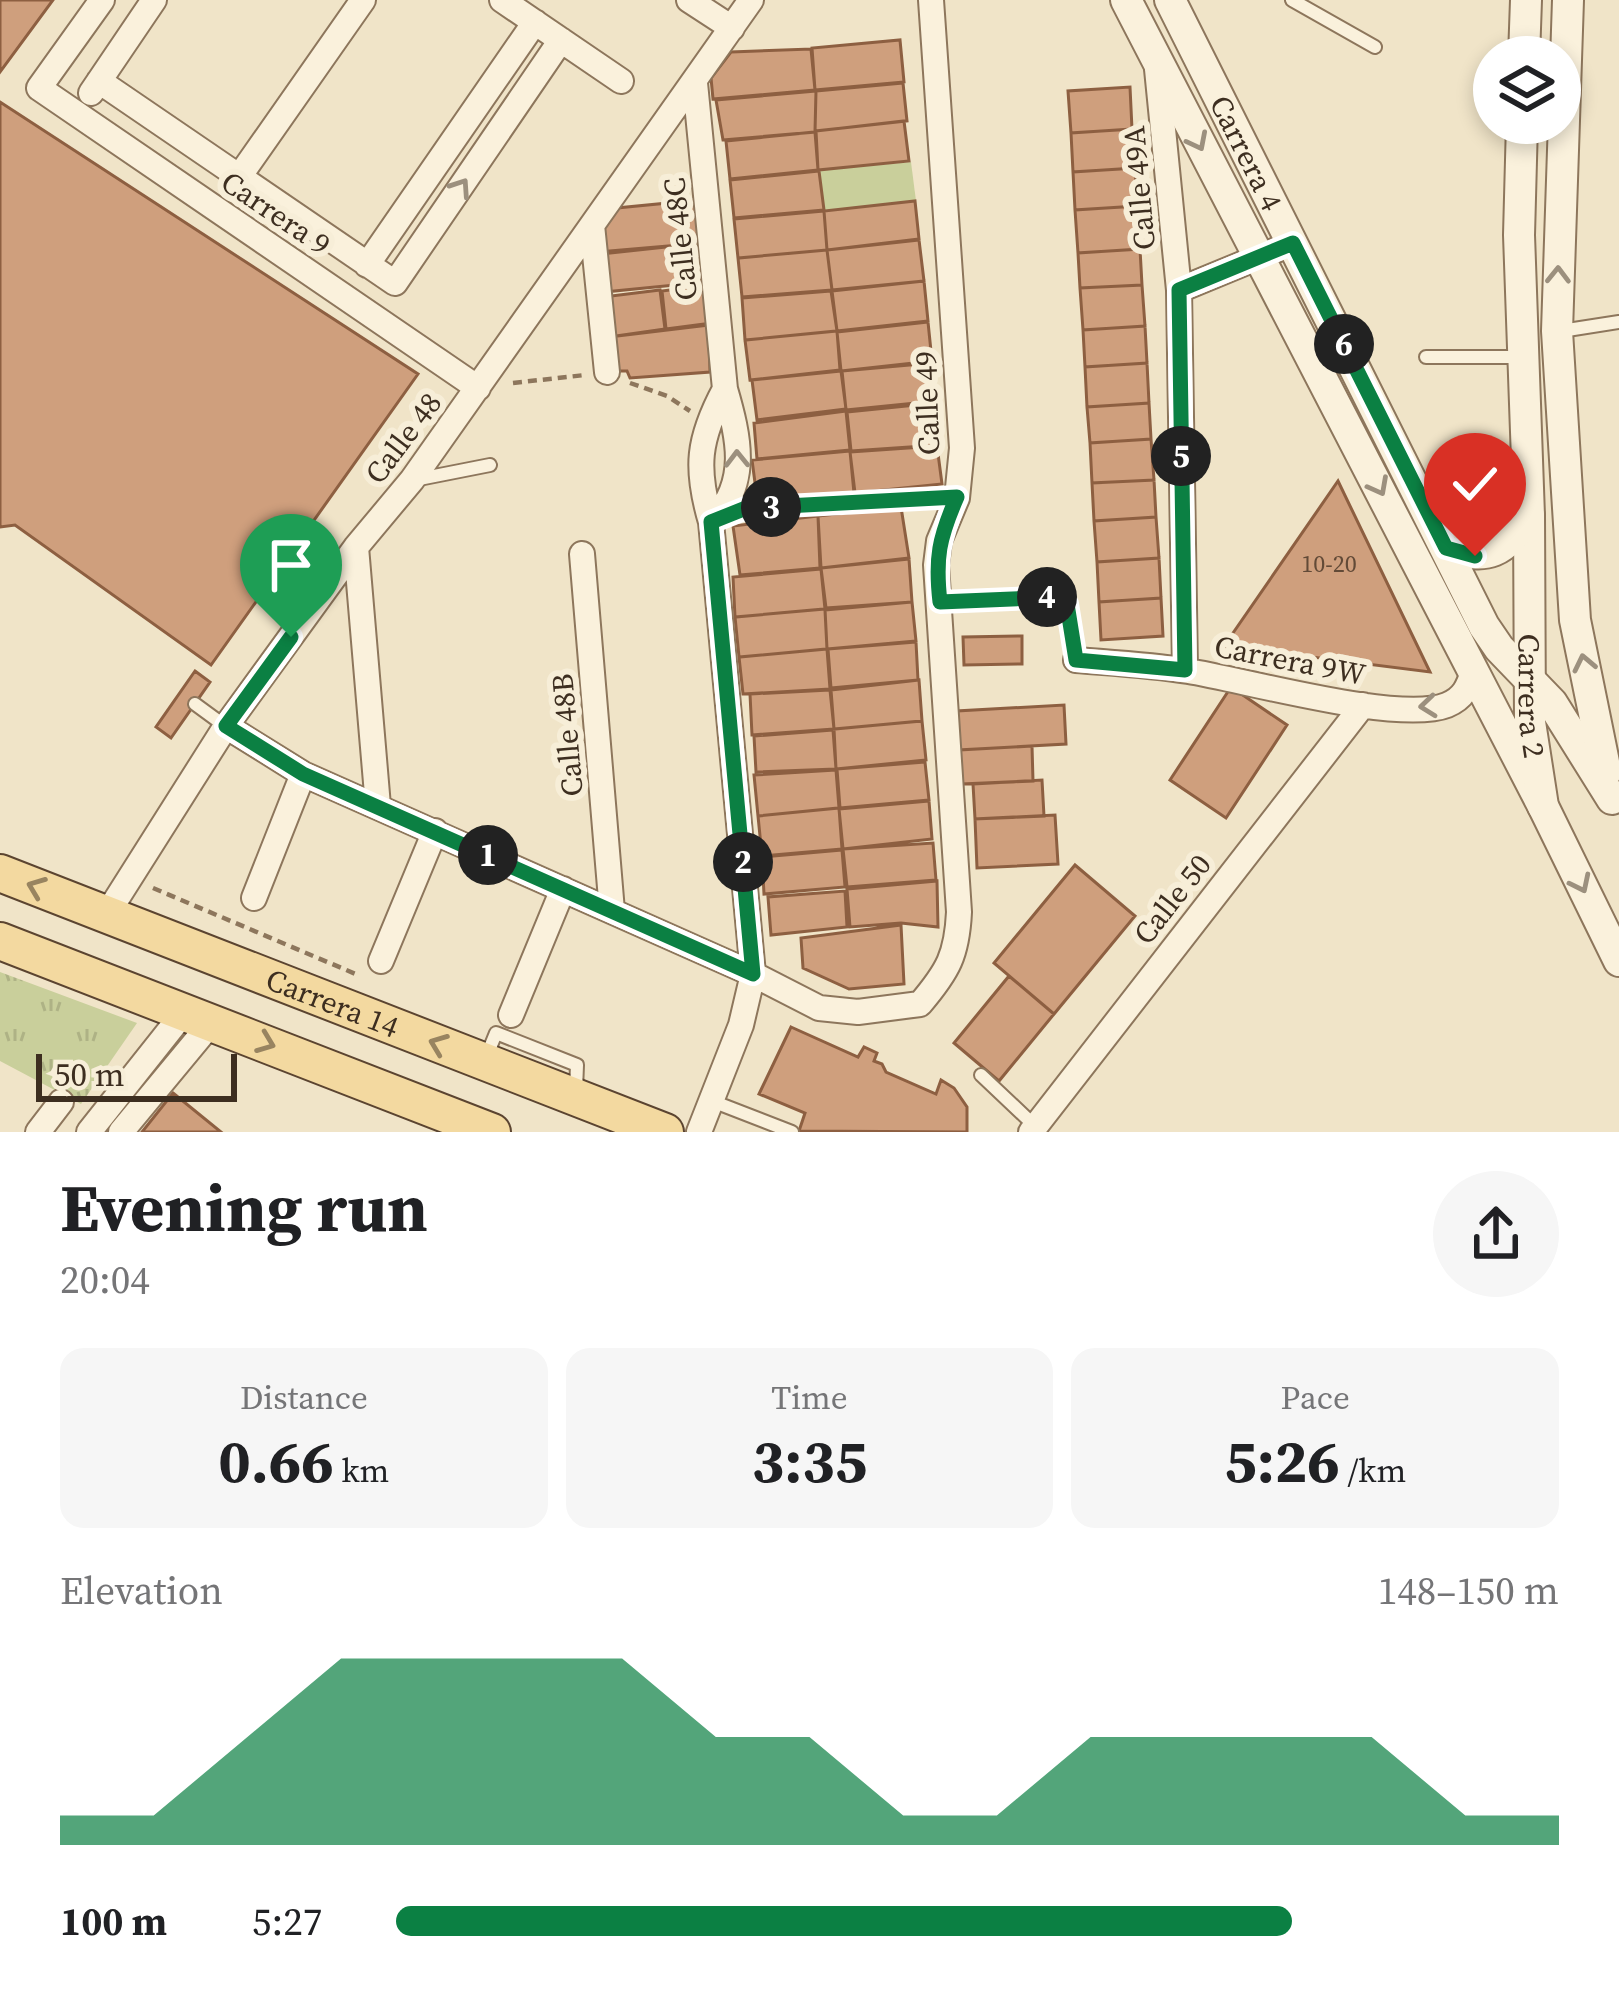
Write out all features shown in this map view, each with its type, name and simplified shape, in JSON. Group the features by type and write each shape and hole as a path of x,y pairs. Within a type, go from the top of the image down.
{"main road":[{"name":"Carrera 14","path":"0,873 665,1132"},
{"name":"Carrera 14","path":"0,941 492,1132"}],"street":[{"name":"Carrera 9","path":"102,0 40,88 478,388"},
{"path":"77,113 154,0"},
{"path":"239,177 363,0"},
{"path":"502,0 621,82"},
{"path":"689,0 732,28"},
{"name":"Calle 48","path":"106,914 226,726 356,547 412,480 752,0"},
{"name":"Calle 49","path":"753,974 820,1007 858,1012 920,1004 945,975 958,944 936,565 939,542 957,497 962,448 931,0"},
{"path":"1126,0 1544,806"},
{"name":"Carrera 4","path":"1170,0 1484,626 1574,732 1616,808"},
{"path":"1525,36 1526,0"},
{"name":"Carrera 2","path":"1568,0 1557,332 1576,620 1616,808"},
{"path":"368,265 535,22"},
{"name":"Carrera 9","path":"99,81 394,283 561,40"},
{"name":"Calle 49A","path":"1156,60 1179,290 1185,670"},
{"name":"Calle 48C","path":"695,82 725,389 740,474 733,496 711,522"},
{"name":"Carrera 2","path":"1521,144 1519,235 1529,516 1530,722 1544,806 1619,961"},
{"path":"592,225 608,372"},
{"path":"1179,290 1293,243"},
{"name":"Calle 48C","path":"700,1132 741,1025 753,974 711,522 699,482 704,434 725,389"},
{"path":"1446,548 1475,556 1495,552 1529,516"},
{"path":"356,547 378,806"},
{"name":"Calle 48B","path":"582,554 612,911"},
{"name":"Carrera 9W","path":"1076,660 1185,670 1363,705 1424,710 1446,706 1465,694 1474,670"},
{"name":"Calle 50","path":"1033,1130 1363,705"},
{"path":"226,726 303,774 753,974"},
{"path":"254,898 303,774"},
{"path":"374,970 435,831"},
{"path":"511,1016 562,889"},
{"path":"89,1132 199,1017"},
{"path":"121,1132 199,1017"},
{"path":"38,1132 61,1102"}],"lane":[{"path":"1292,0 1375,47"},
{"path":"1557,332 1619,322"},
{"path":"1426,357 1522,357"},
{"path":"412,480 490,465"},
{"path":"195,704 226,726"},
{"path":"981,1075 1033,1130"},
{"path":"712,1101 792,1132"}],"path":[{"path":"711,522 746,508 957,497"},
{"path":"940,602 1056,597 1067,604 1076,660"},
{"path":"130,878 374,970"}],"green space":[{"path":"911,162 916,201 824,210 820,170"},
{"path":"0,972 137,1023 81,1104 0,1061"}],"building":[{"path":"0,0 53,0 0,72"},
{"path":"900,40 904,82 815,90 812,48"},
{"path":"811,49 815,90 713,99 711,78 731,52"},
{"path":"903,83 907,121 815,131 816,91"},
{"path":"1130,87 1132,129 1071,133 1068,91"},
{"path":"816,91 815,132 723,140 716,100"},
{"path":"0,102 418,374 211,665 15,525 0,527"},
{"path":"904,121 909,161 818,170 816,131"},
{"path":"1132,129 1135,168 1073,172 1071,133"},
{"path":"815,132 818,170 730,179 726,141"},
{"path":"1135,168 1137,206 1075,210 1073,172"},
{"path":"819,171 824,210 734,218 730,180"},
{"path":"699,200 703,243 598,252 597,234 617,208"},
{"path":"915,201 919,239 827,250 824,211"},
{"path":"1137,206 1140,249 1078,253 1075,210"},
{"path":"824,211 827,250 738,258 734,219"},
{"path":"919,240 924,281 832,290 827,250"},
{"path":"703,243 706,282 604,292 601,254"},
{"path":"1140,249 1142,285 1080,288 1078,253"},
{"path":"827,250 832,290 742,297 738,258"},
{"path":"924,281 928,321 837,331 832,291"},
{"path":"708,285 712,323 666,329 662,291"},
{"path":"1142,285 1145,326 1083,330 1080,288"},
{"path":"660,290 665,329 609,337 603,297"},
{"path":"831,291 837,331 745,340 742,298"},
{"path":"928,322 932,361 841,371 837,332"},
{"path":"709,325 710,372 630,378 627,371 612,371 609,337"},
{"path":"1145,326 1147,363 1085,367 1083,330"},
{"path":"837,331 840,370 750,380 745,340"},
{"path":"932,363 936,401 846,410 842,371"},
{"path":"1147,363 1149,403 1087,407 1085,367"},
{"path":"841,371 846,409 757,420 752,380"},
{"path":"936,403 939,445 851,451 847,412"},
{"path":"1149,403 1151,439 1090,443 1087,407"},
{"path":"846,411 850,450 757,459 754,423"},
{"path":"1151,439 1154,480 1092,483 1090,443"},
{"path":"937,446 942,484 855,493 850,452"},
{"path":"850,451 854,493 757,498 752,460"},
{"path":"1154,480 1156,517 1094,521 1092,483"},
{"path":"1338,481 1430,672 1224,646"},
{"path":"901,507 909,558 821,568 818,516"},
{"path":"818,516 820,568 740,575 733,526"},
{"path":"1156,517 1159,558 1097,562 1094,521"},
{"path":"1159,558 1161,598 1099,602 1097,562"},
{"path":"909,559 912,602 826,608 821,568"},
{"path":"821,569 825,609 735,617 733,577"},
{"path":"1161,598 1163,636 1101,640 1099,602"},
{"path":"912,602 916,641 827,649 825,610"},
{"path":"825,609 827,649 739,657 735,617"},
{"path":"1022,636 1022,664 964,665 963,637"},
{"path":"916,642 918,680 831,688 828,649"},
{"path":"827,649 830,689 743,694 739,657"},
{"path":"195,671 210,682 171,738 156,727"},
{"path":"919,680 922,721 834,729 831,690"},
{"path":"1231,687 1287,725 1226,818 1170,780"},
{"path":"830,690 834,729 752,735 750,694"},
{"path":"1064,705 1066,744 959,750 957,711"},
{"path":"922,721 926,760 836,769 834,729"},
{"path":"833,730 836,769 756,772 754,736"},
{"path":"1032,746 1033,781 961,784 959,750"},
{"path":"925,762 929,800 840,808 837,769"},
{"path":"836,770 839,808 758,816 754,775"},
{"path":"1042,780 1044,816 975,819 973,784"},
{"path":"929,801 932,839 843,849 839,809"},
{"path":"839,808 842,849 762,856 758,816"},
{"path":"1055,815 1058,864 977,868 975,819"},
{"path":"933,843 936,880 847,887 843,849"},
{"path":"842,850 845,887 764,894 762,857"},
{"path":"1075,865 1135,916 1054,1014 994,963"},
{"path":"937,881 938,927 901,923 850,927 847,889"},
{"path":"845,891 847,927 771,935 768,897"},
{"path":"901,925 904,984 849,989 803,968 801,938"},
{"path":"1009,976 1054,1014 999,1081 954,1043"},
{"path":"791,1027 858,1057 864,1047 877,1053 874,1061 886,1072 936,1094 941,1080 954,1088 967,1107 967,1132 799,1131 805,1113 759,1094"},
{"path":"173,1093 221,1132 142,1132"}],"route":[{"path":"291,637 226,726 303,774 753,974 711,522 746,508 957,497 939,542 940,602 1056,597 1067,604 1072,619 1076,660 1185,670 1179,290 1293,243 1446,548 1475,556"}]}
